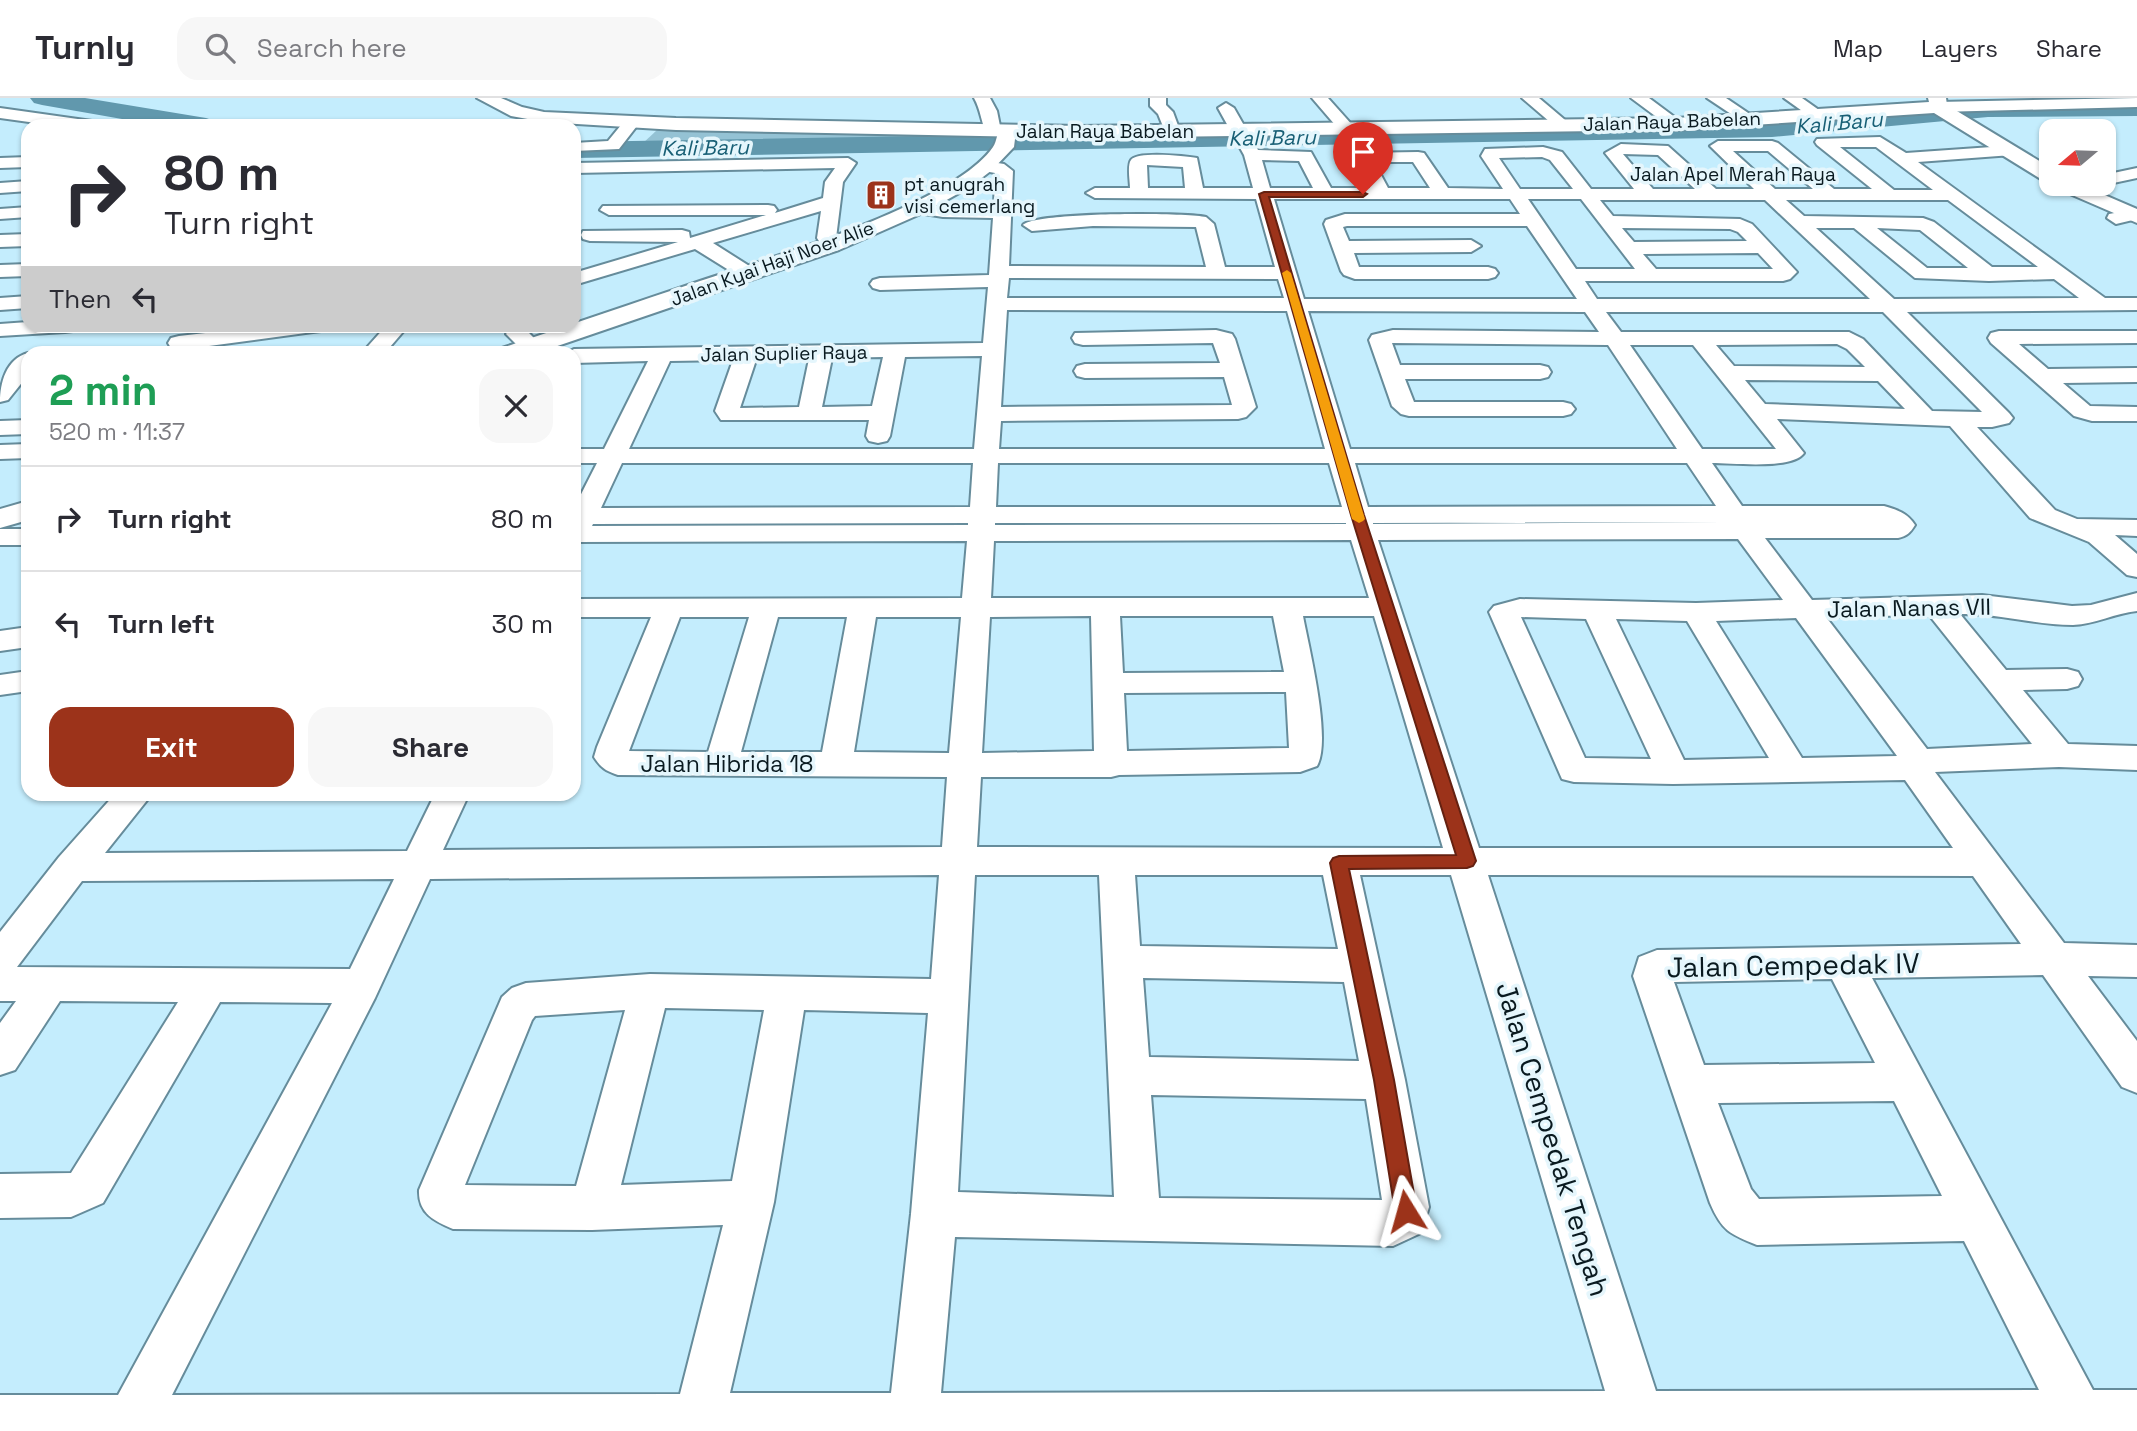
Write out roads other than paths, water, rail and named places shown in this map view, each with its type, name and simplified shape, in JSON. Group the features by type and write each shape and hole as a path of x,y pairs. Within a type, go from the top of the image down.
{"main road":[{"name":"Jalan Raya Babelan","path":"486,98 517,112 579,119"},
{"name":"Jalan Raya Babelan","path":"581,119 1002,137 1172,131 1245,142 1348,130 1676,124 1942,107"},
{"path":"1942,107 2006,151 2039,169"},
{"name":"Jalan Kyai Haji Noer Alie","path":"581,320 831,245 918,208 963,183 985,166 1002,137"},
{"path":"2092,196 2131,216 2136,237"}],"street":[{"path":"982,98 1002,137"},
{"path":"1158,98 1158,106 1166,111 1172,131"},
{"path":"1320,98 1348,130"},
{"path":"1530,98 1563,125"},
{"path":"1639,98 1676,124"},
{"path":"1715,98 1749,119"},
{"path":"1792,98 1818,115"},
{"path":"1942,107 2137,102"},
{"name":"Jalan Cempedak Tengah","path":"1226,108 1245,142 1264,194 1360,523 1641,1424"},
{"path":"0,113 38,119"},
{"path":"0,127 17,116"},
{"path":"581,147 613,146 632,122"},
{"path":"1245,142 1305,156 1325,194"},
{"path":"1890,195 1823,142 1880,142 2099,303"},
{"path":"1759,411 1957,419 2001,418 1889,306 1718,146 1772,146 1830,195"},
{"path":"1649,195 1613,153 1621,149 1662,150 1712,195"},
{"path":"1904,158 2006,151"},
{"path":"1650,275 1551,153 1490,153 1489,156 1739,522 1805,609 2137,1074"},
{"path":"1382,194 1363,157 1418,157 1443,194"},
{"path":"581,168 851,158 827,183 830,202 826,238 831,245"},
{"path":"1139,194 1138,162 1144,160 1191,162 1195,194"},
{"path":"913,1425 934,1214 1003,213 1004,172 998,167 985,166"},
{"path":"642,167 586,241 660,236 718,236"},
{"path":"2116,177 2137,173"},
{"path":"0,188 21,186"},
{"name":"Jalan Apel Merah Raya","path":"1095,193 1950,195"},
{"path":"581,277 830,202"},
{"path":"918,208 943,212 1003,213"},
{"path":"609,210 806,209"},
{"path":"0,214 21,212"},
{"path":"1455,219 1507,304"},
{"path":"1032,225 1093,220 1195,220 1205,224 1217,273"},
{"path":"1139,220 1144,259"},
{"path":"1488,273 1360,274 1351,271 1333,224 1336,221 1534,220"},
{"path":"1571,275 1786,274 1745,228 1733,223 1609,222"},
{"path":"1798,222 1922,224 1989,275"},
{"path":"1859,222 1922,274 2056,273"},
{"path":"641,259 660,236"},
{"path":"0,241 21,240"},
{"path":"698,242 747,272"},
{"path":"1343,247 1471,246"},
{"path":"1630,248 1760,247"},
{"path":"1076,249 1076,272"},
{"path":"880,284 1076,272 1144,259 1217,273 1287,273"},
{"path":"0,271 21,270"},
{"path":"0,304 21,302"},
{"path":"996,304 2137,304"},
{"path":"1083,304 1083,412"},
{"path":"1806,306 1835,337"},
{"path":"0,330 21,329"},
{"path":"180,341 251,333"},
{"path":"376,346 389,333"},
{"path":"989,414 1237,412 1244,407 1225,340 1216,336 1083,338"},
{"path":"1563,409 1409,409 1404,406 1380,340 1393,336 1615,339 1835,337 1851,340 1924,416"},
{"path":"2137,337 1999,338 2085,412 2137,414"},
{"path":"1519,338 1590,454"},
{"path":"581,456 1790,455 1790,448 1700,339"},
{"name":"Jalan Suplier Raya","path":"581,356 993,349"},
{"path":"874,455 895,351"},
{"path":"809,414 822,352"},
{"path":"747,353 727,411 729,415 883,413"},
{"path":"581,518 662,355"},
{"path":"1085,371 1235,370"},
{"path":"1392,372 1540,372"},
{"path":"1729,373 1885,374"},
{"path":"2042,376 2137,375"},
{"path":"1957,419 2039,512 2052,520 2082,529 2105,540 2137,569"},
{"path":"0,428 21,427"},
{"path":"0,452 21,451"},
{"path":"581,527 982,523 1739,522"},
{"path":"2082,529 2137,528"},
{"path":"2082,529 2137,536"},
{"name":"Jalan Nanas VII","path":"1673,772 1574,770 1504,612 1520,608 1696,612 1982,604 2024,611 2080,615 2137,602"},
{"name":"Jalan Hibrida 18","path":"670,606 611,757 618,763 1111,765 1305,758 1301,682"},
{"path":"721,765 767,606"},
{"path":"1108,683 1301,682 1286,606"},
{"path":"1938,606 2059,755"},
{"path":"836,764 863,607"},
{"path":"581,608 1387,607"},
{"path":"1105,609 1111,765"},
{"path":"1597,610 1673,772 1916,764 2059,755 2137,758"},
{"path":"1696,612 1792,769"},
{"path":"0,641 21,639"},
{"path":"1999,680 2067,678"},
{"path":"0,685 21,682"},
{"path":"0,961 72,867 129,801"},
{"path":"132,1421 361,986 449,801"},
{"path":"72,867 958,860 1339,863 1984,862"},
{"path":"1116,860 1138,1220"},
{"path":"934,1214 1393,1223 1405,1217 1406,1207 1384,1080 1339,863"},
{"name":"Jalan Cempedak IV","path":"1977,1218 1757,1222 1744,1217 1733,1203 1652,976 1654,967 2137,961"},
{"path":"1124,962 1360,966"},
{"path":"1844,964 2079,1415"},
{"path":"0,984 361,986"},
{"path":"0,1057 50,984"},
{"path":"0,1196 71,1195 87,1188 209,986"},
{"path":"751,1202 592,1208 453,1207 441,1198 440,1191 520,1004 534,998 650,991 950,996"},
{"path":"592,1208 650,991"},
{"path":"699,1419 751,1202 787,992"},
{"path":"1129,1076 1384,1080"},
{"path":"1691,1084 1906,1082"},
{"path":"0,1421 699,1419 913,1425 1641,1424 2137,1415"}],"waterway":[{"name":"Kali Baru","path":"42,98 165,119"},
{"name":"Kali Baru","path":"581,150 1772,129 1988,110 2137,109"}],"place":[{"name":"pt anugrah visi cemerlang","path":"881,195"}]}
